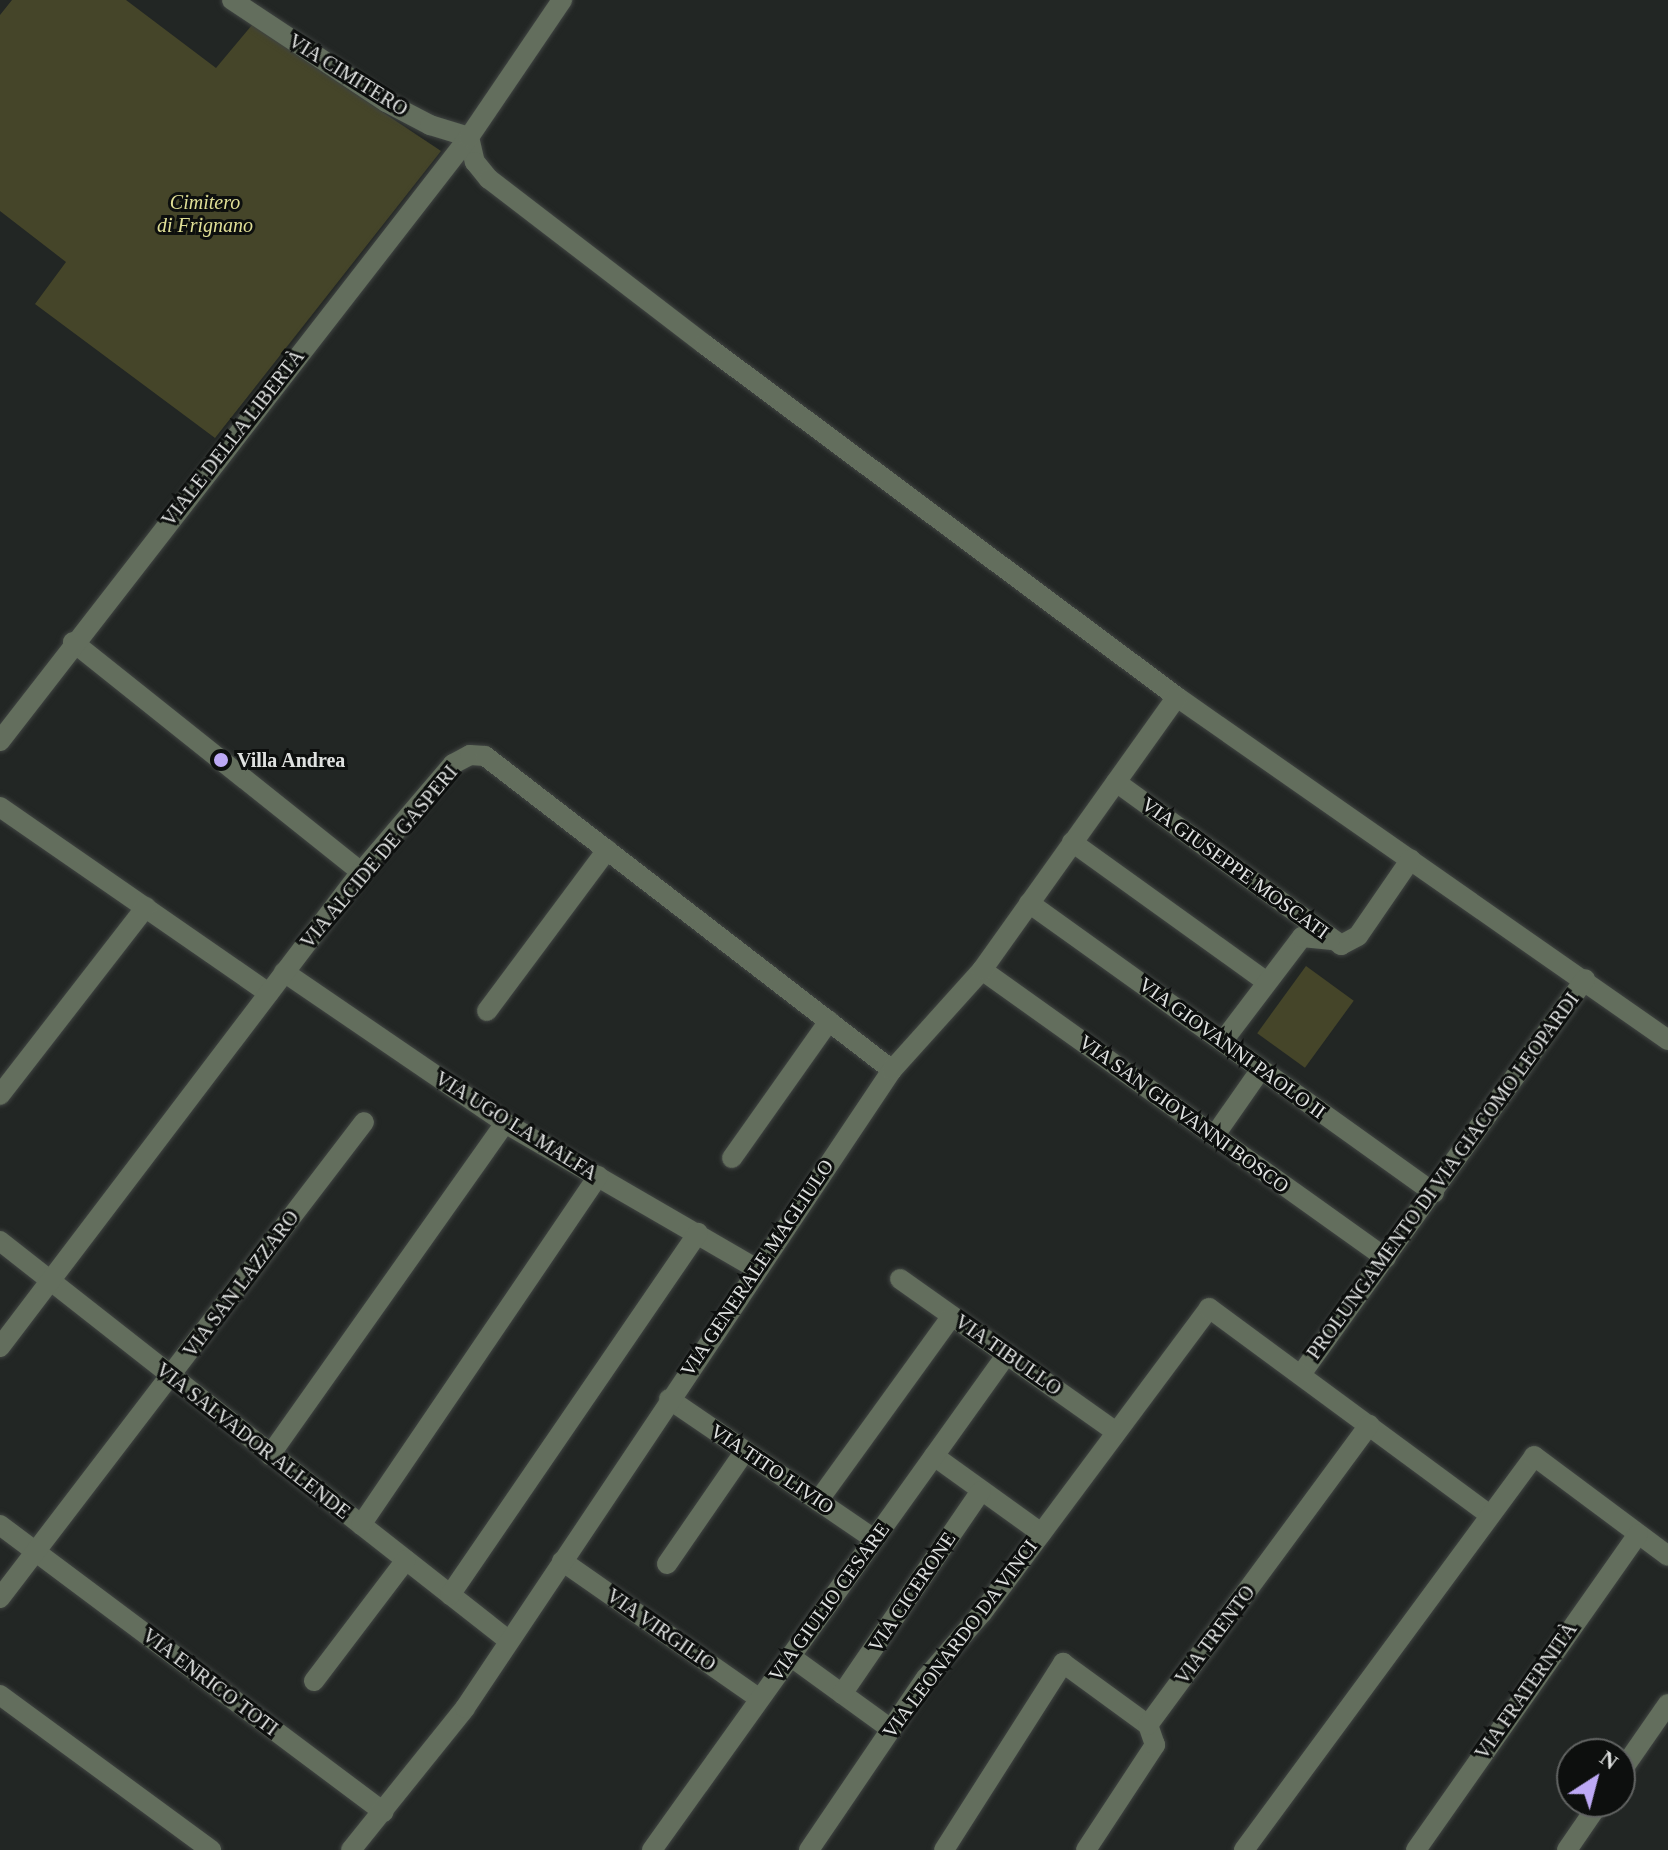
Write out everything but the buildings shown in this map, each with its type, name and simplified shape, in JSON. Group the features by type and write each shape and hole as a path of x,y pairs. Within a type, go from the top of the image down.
{"street":[{"name":"VIA CIMITERO","path":"232,0 386,102 430,125 469,137"},
{"name":"VIALE DELLA LIBERTÀ","path":"0,741 73,642 469,137 562,0"},
{"path":"469,137 475,162 489,179 1177,697 1585,979 1668,1040"},
{"path":"73,642 361,872"},
{"name":"VIA GENERALE MAGLIULO","path":"351,1850 465,1708 755,1268 892,1070 982,970 1177,697"},
{"name":"VIA ALCIDE DE GASPERI","path":"0,1347 361,872 453,764 470,755 485,756 892,1070"},
{"name":"VIA GIUSEPPE MOSCATI","path":"1116,782 1341,945 1358,936 1411,859"},
{"path":"0,807 269,993"},
{"path":"1072,842 1267,982"},
{"path":"487,1011 607,850"},
{"name":"VIA GIOVANNI PAOLO II","path":"1029,903 1434,1193"},
{"path":"0,1095 146,907"},
{"path":"1223,1041 1302,937 1321,936 1341,945"},
{"name":"VIA SAN GIOVANNI BOSCO","path":"982,970 1386,1258"},
{"name":"VIA UGO LA MALFA","path":"284,972 505,1123 755,1268"},
{"name":"PROLUNGAMENTO DI VIA GIACOMO LEOPARDI","path":"1302,1373 1585,979"},
{"path":"732,1158 829,1021"},
{"path":"1215,1135 1261,1069"},
{"name":"VIA SAN LAZZARO","path":"0,1598 364,1122"},
{"path":"270,1455 505,1123"},
{"path":"361,1525 598,1176"},
{"path":"450,1595 698,1233"},
{"name":"VIA SALVADOR ALLENDE","path":"0,1241 508,1640"},
{"name":"VIA TIBULLO","path":"900,1279 1116,1432"},
{"name":"PROLUNGAMENTO DI VIA GIACOMO LEOPARDI","path":"1116,1432 1209,1308 1302,1373 1490,1515"},
{"path":"818,1501 952,1316"},
{"name":"VIA GIULIO CESARE","path":"652,1850 1007,1354"},
{"name":"VIA TITO LIVIO","path":"669,1399 874,1539"},
{"name":"VIA TRENTO","path":"1148,1725 1369,1425"},
{"name":"VIA LEONARDO DA VINCI","path":"809,1850 891,1729 1116,1432"},
{"path":"667,1564 745,1451"},
{"path":"934,1456 1041,1533"},
{"path":"1244,1850 1406,1625 1534,1456 1668,1556"},
{"name":"VIA CICERONE","path":"842,1694 981,1491"},
{"name":"VIA ENRICO TOTI","path":"0,1525 383,1812"},
{"name":"VIA FRATERNITÀ","path":"1416,1850 1638,1534"},
{"path":"314,1681 406,1560"},
{"name":"VIA VIRGILIO","path":"562,1561 760,1699"},
{"path":"790,1656 891,1729"},
{"path":"944,1850 1063,1663 1148,1725 1155,1745 1086,1850"},
{"path":"0,1695 211,1850"},
{"path":"1636,1750 1668,1704"},
{"path":"1567,1850 1589,1818"}],"green space":[{"name":"Cimitero di Frignano","path":"12,0 126,0 216,68 252,25 441,151 215,438 35,304 66,262 0,211 0,15"},
{"path":"1306,966 1354,1001 1305,1068 1257,1033"}],"place":[{"name":"Villa Andrea","path":"221,760"}]}
